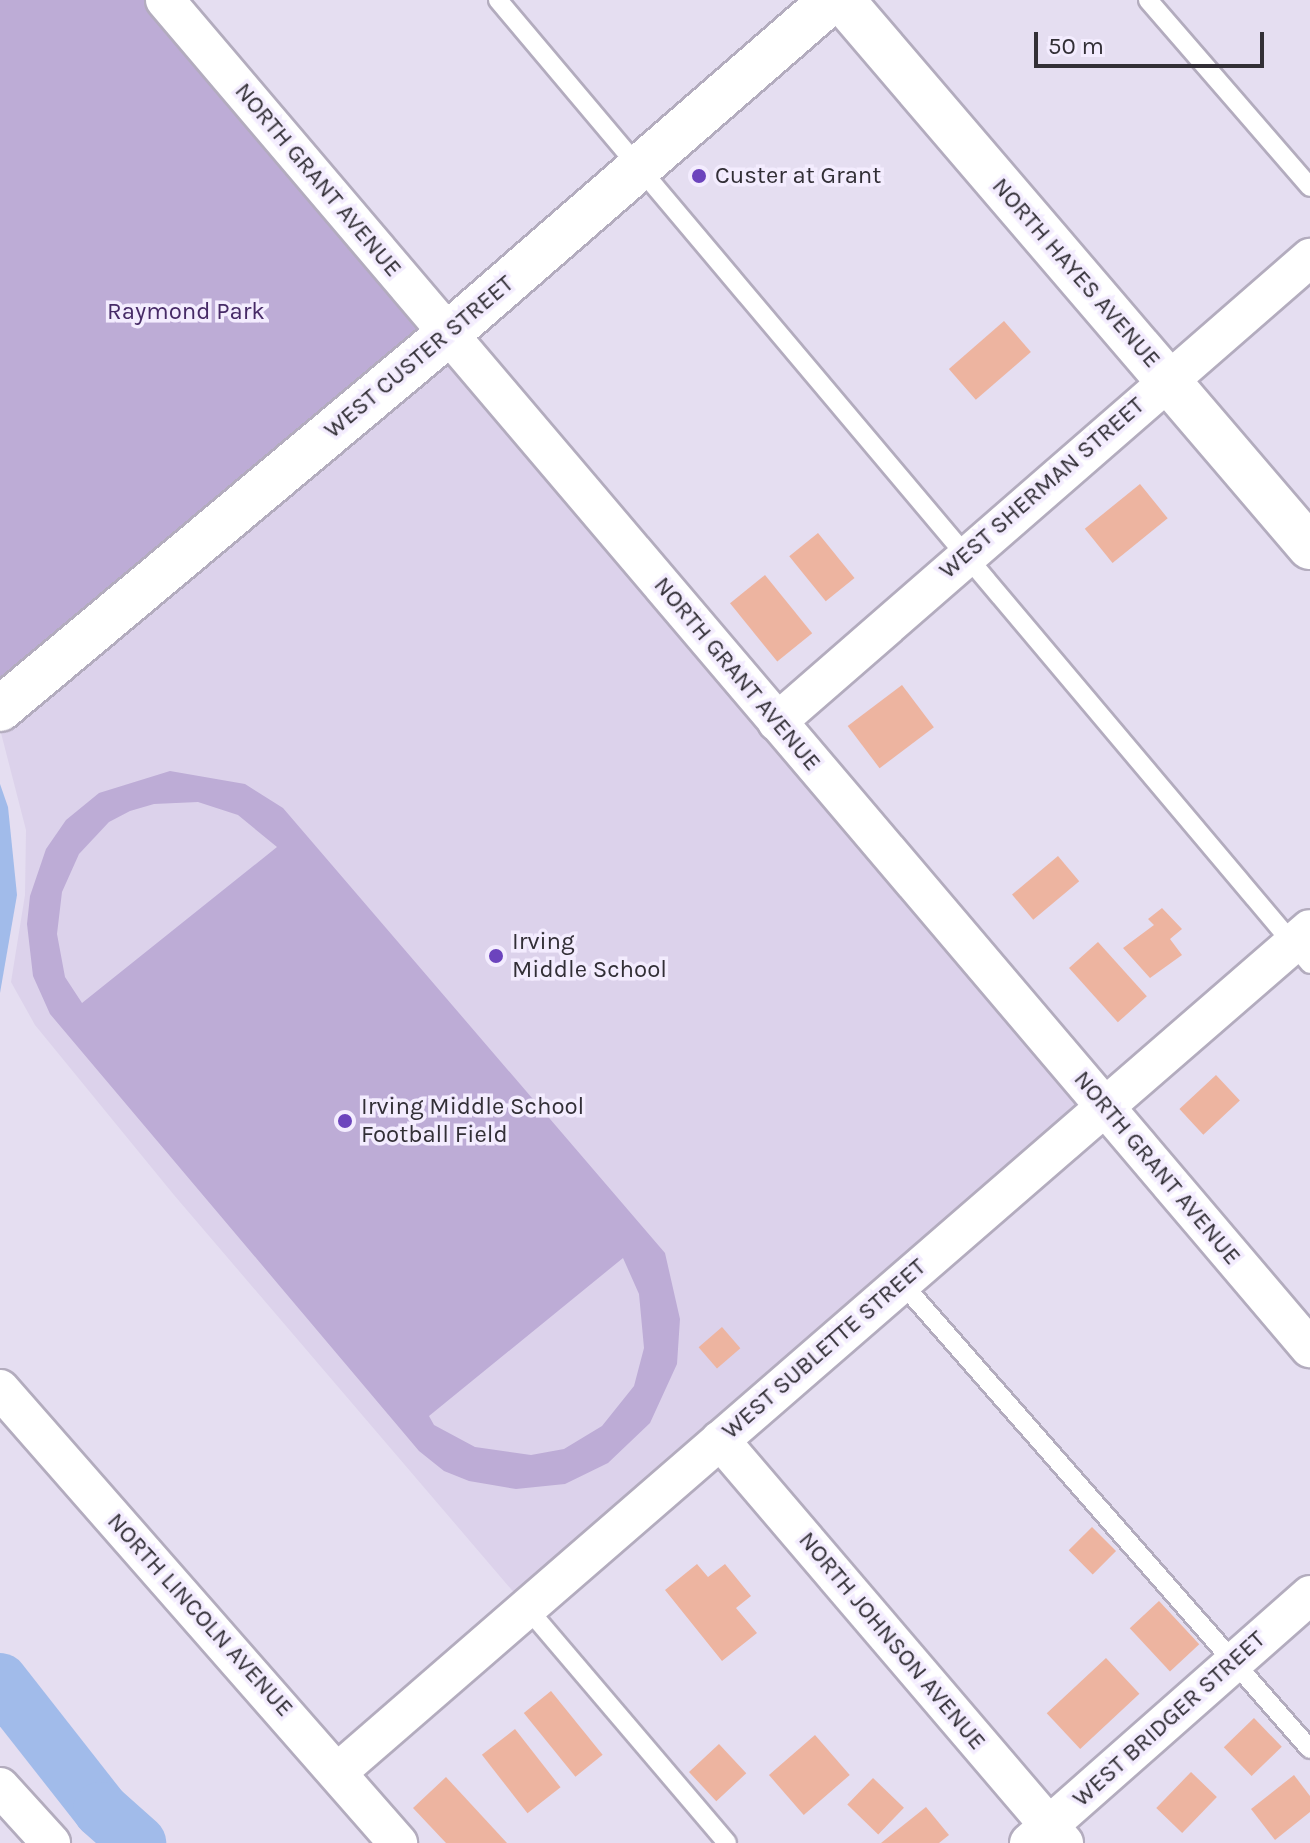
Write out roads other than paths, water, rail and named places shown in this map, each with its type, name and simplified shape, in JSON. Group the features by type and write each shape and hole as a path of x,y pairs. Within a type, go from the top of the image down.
{"street":[{"name":"NORTH GRANT AVENUE","path":"165,0 1310,1348"},
{"name":"WEST CUSTER STREET","path":"8,702 448,334 832,0"},
{"name":"NORTH HAYES AVENUE","path":"842,0 1310,547"},
{"name":"WEST SHERMAN STREET","path":"777,722 1166,379 1310,258"},
{"name":"WEST SUBLETTE STREET","path":"339,1771 900,1281 1304,945"},
{"name":"NORTH LINCOLN AVENUE","path":"0,1389 339,1771 398,1843"},
{"name":"NORTH JOHNSON AVENUE","path":"720,1440 1047,1837"},
{"name":"WEST BRIDGER STREET","path":"1047,1837 1232,1660 1310,1595"},
{"path":"0,1787 51,1843"}],"lane":[{"path":"498,0 964,557 1304,945"},
{"path":"1148,0 1310,187"},
{"path":"900,1281 1310,1749"},
{"path":"528,1609 727,1843"}],"water":[{"path":"0,784 8,807 17,895 0,993"}],"waterway":[{"path":"0,1681 101,1810 138,1843"}],"place":[{"name":"Custer at Grant","path":"699,176"},
{"name":"Irving Middle School","path":"496,956"},
{"name":"Irving Middle School Football Field","path":"345,1121"}],"park label":[{"name":"Raymond Park","path":"186,312"}]}
